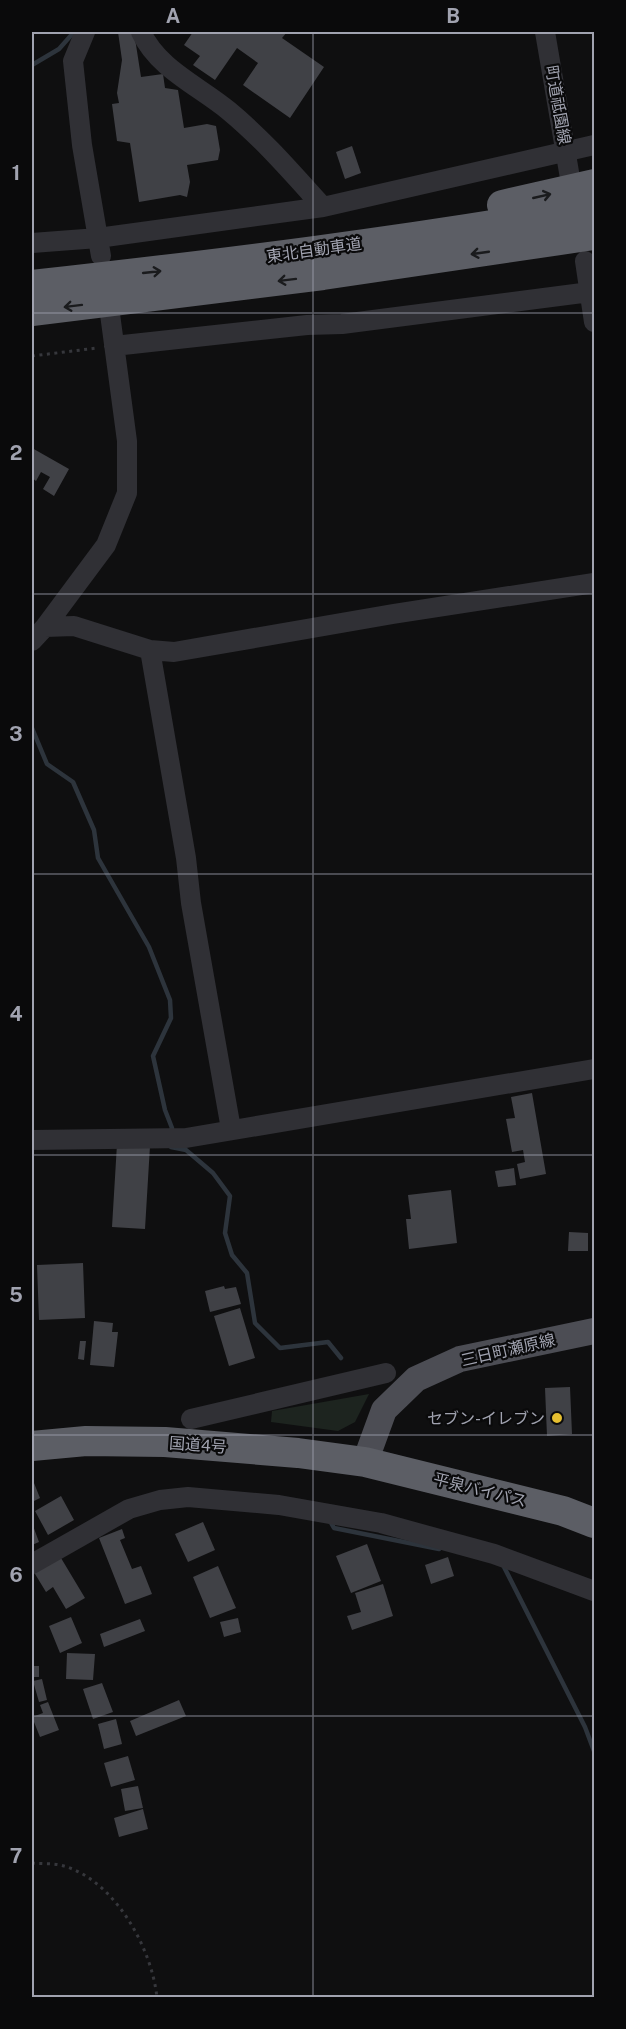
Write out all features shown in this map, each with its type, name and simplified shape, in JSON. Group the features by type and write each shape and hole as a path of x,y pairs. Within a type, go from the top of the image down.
{"highway":[{"path":"322,250 582,181"},
{"name":"東北自動車道","path":"32,285 322,250 594,208"},
{"name":"東北自動車道","path":"32,311 323,276 538,244 591,246"},
{"name":"国道4号","path":"32,1446 86,1441 165,1442 298,1453 365,1462"},
{"name":"平泉バイパス","path":"365,1462 563,1511 594,1523"}],"main road":[{"name":"三日町瀬原線","path":"365,1462 384,1410 417,1379 460,1359 594,1331"}],"street":[{"path":"85,32 73,61 82,145 99,247"},
{"path":"141,32 146,42 164,63 230,111 286,166 323,207"},
{"name":"町道祗園線","path":"545,32 566,151 582,181"},
{"path":"32,243 99,247 323,207 594,145"},
{"path":"591,246 590,292 594,322"},
{"path":"114,346 307,325 342,324 590,292"},
{"path":"38,634 106,545 128,493 127,441 110,314"},
{"path":"38,634 74,626 150,650 174,652 393,614 594,583"},
{"path":"150,650 231,1129"},
{"path":"32,1140 186,1138 594,1069"},
{"path":"191,1419 386,1373"},
{"path":"32,1564 129,1509 160,1500 188,1497 279,1505 381,1523 494,1554 594,1592"}],"path":[{"path":"32,356 114,346"},
{"path":"32,1863 64,1866 94,1881 125,1914 148,1956 155,1980 157,1998"}],"shaded area":[{"path":"369,1394 355,1422 338,1431 271,1422 272,1411"}],"building":[{"path":"118,32 134,32 141,77 163,74 165,88 178,90 184,128 207,124 216,126 220,150 218,160 187,165 190,182 187,197 180,195 139,202 130,143 117,141 112,104 119,103 117,93 122,60"},
{"path":"193,32 287,32 282,38 324,67 290,118 243,85 258,63 237,48 215,80 193,65 200,56 184,45"},
{"path":"352,146 361,173 345,179 336,152"},
{"path":"32,448 69,469 54,496 43,489 50,477 41,472 36,481 32,478"},
{"path":"532,1093 546,1174 520,1179 517,1164 525,1162 523,1150 512,1152 506,1119 515,1118 511,1097"},
{"path":"117,1144 150,1146 145,1229 112,1227"},
{"path":"514,1168 516,1185 498,1187 495,1171"},
{"path":"451,1190 457,1243 409,1249 406,1219 411,1219 408,1195"},
{"path":"569,1232 588,1233 588,1251 568,1251"},
{"path":"83,1263 85,1318 39,1320 37,1265"},
{"path":"224,1286 225,1289 236,1287 241,1304 210,1312 205,1291"},
{"path":"240,1308 255,1358 229,1366 214,1316"},
{"path":"94,1321 113,1323 112,1332 118,1332 114,1367 90,1365"},
{"path":"80,1341 86,1341 84,1360 78,1359"},
{"path":"570,1387 572,1434 547,1436 545,1388"},
{"path":"32,1478 40,1498 32,1502"},
{"path":"61,1496 74,1520 48,1535 35,1511"},
{"path":"203,1522 215,1550 188,1562 175,1534"},
{"path":"32,1523 39,1542 32,1545"},
{"path":"122,1529 125,1538 120,1540 132,1569 141,1566 152,1594 125,1604 99,1538"},
{"path":"367,1544 381,1581 351,1593 336,1556"},
{"path":"58,1553 85,1598 66,1609 53,1587 46,1592 32,1569"},
{"path":"448,1557 454,1576 431,1584 425,1565"},
{"path":"218,1566 236,1608 210,1618 193,1577"},
{"path":"383,1584 393,1616 352,1630 347,1616 361,1612 355,1593"},
{"path":"71,1617 82,1643 60,1653 49,1626"},
{"path":"238,1618 241,1632 224,1637 220,1622"},
{"path":"140,1619 145,1631 104,1647 100,1634"},
{"path":"67,1653 95,1654 93,1680 66,1679"},
{"path":"32,1666 39,1666 39,1677 32,1677"},
{"path":"42,1679 47,1700 39,1702 33,1681"},
{"path":"102,1683 113,1712 93,1719 83,1689"},
{"path":"179,1700 186,1716 136,1736 130,1721"},
{"path":"48,1702 59,1730 40,1737 32,1717 43,1713 40,1705"},
{"path":"116,1719 122,1744 104,1749 98,1724"},
{"path":"128,1756 135,1780 111,1787 104,1763"},
{"path":"138,1786 143,1808 125,1811 121,1789"},
{"path":"143,1809 148,1829 119,1837 114,1818"}],"waterway":[{"path":"32,65 59,49 74,32"},
{"path":"32,728 47,764 73,782 94,830 98,858 149,947 170,1000 171,1018 153,1056 165,1110 172,1128 170,1133"},
{"path":"171,1147 186,1150 213,1173 230,1196 225,1233 232,1255 247,1273 255,1323 280,1348 328,1342 341,1358"},
{"path":"330,1521 334,1528 439,1549"},
{"path":"502,1563 585,1727 594,1751"}],"place":[{"name":"セブン-イレブン","path":"557,1418"}]}
